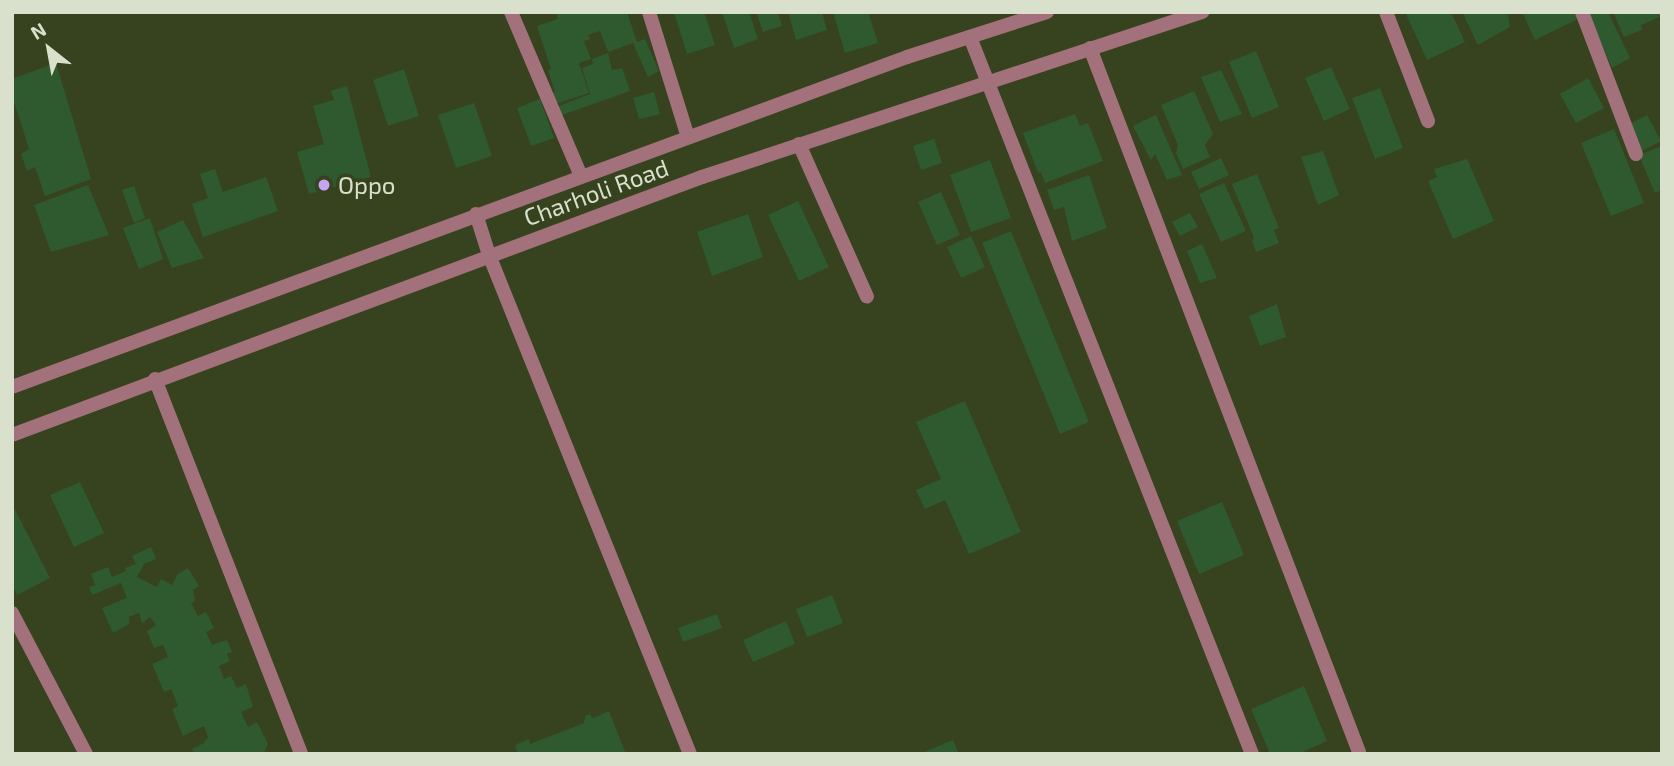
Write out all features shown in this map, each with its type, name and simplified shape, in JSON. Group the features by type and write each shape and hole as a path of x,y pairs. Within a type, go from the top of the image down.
{"street":[{"path":"511,12 581,176"},
{"path":"649,12 688,137"},
{"name":"Charholi Road","path":"12,387 688,137 1047,12"},
{"name":"Charholi Road","path":"12,435 489,255 799,144 1202,12"},
{"path":"1386,12 1428,121"},
{"path":"1583,12 1636,154"},
{"path":"970,37 1252,754"},
{"path":"1090,48 1359,752"},
{"path":"799,144 867,297"},
{"path":"476,214 489,255 690,754"},
{"path":"155,379 300,754"},
{"path":"12,613 86,754"}],"building":[{"path":"556,12 627,12 637,42 645,39 659,71 648,77 633,43 608,52 600,31 588,35 590,39 584,41 591,59 579,63 589,93 555,104 551,93 555,92 548,70 551,69 537,26 558,19"},
{"path":"674,12 704,12 715,45 687,54"},
{"path":"722,12 749,12 758,39 734,48"},
{"path":"756,12 778,12 782,26 763,32"},
{"path":"788,12 822,12 827,30 796,40"},
{"path":"833,12 868,12 878,43 845,53"},
{"path":"1405,12 1451,12 1465,42 1427,60"},
{"path":"1462,12 1507,12 1510,27 1478,45"},
{"path":"1522,12 1577,12 1580,18 1535,40"},
{"path":"1594,12 1608,12 1630,58 1612,68 1589,15"},
{"path":"1613,12 1662,12 1662,16 1641,25 1642,30 1624,37"},
{"path":"1256,51 1279,107 1252,118 1229,62"},
{"path":"608,53 612,70 622,68 630,91 559,116 556,107 590,94 582,68 593,64 592,59"},
{"path":"56,63 91,179 45,196 35,167 27,171 21,154 29,149 12,95 12,79"},
{"path":"1331,67 1350,109 1324,121 1305,78"},
{"path":"404,69 419,116 388,126 373,80"},
{"path":"1221,70 1242,114 1220,122 1201,77"},
{"path":"1588,78 1604,108 1576,123 1560,94"},
{"path":"347,86 371,177 309,194 297,152 324,144 313,106 334,100 331,91"},
{"path":"1380,88 1403,148 1375,159 1352,98"},
{"path":"1194,91 1213,134 1205,145 1210,157 1183,169 1176,153 1178,145 1161,105"},
{"path":"654,92 660,114 639,119 633,98"},
{"path":"540,99 554,138 531,146 517,108"},
{"path":"474,103 492,156 456,168 438,115"},
{"path":"1075,114 1080,126 1088,123 1103,161 1045,183 1041,172 1038,173 1023,133"},
{"path":"1156,115 1182,175 1167,180 1155,154 1151,160 1133,126"},
{"path":"1647,115 1661,141 1640,152 1626,126"},
{"path":"1614,129 1644,203 1611,216 1581,143"},
{"path":"934,139 942,163 921,170 913,146"},
{"path":"1662,146 1662,190 1655,193 1639,155"},
{"path":"1323,151 1339,195 1318,205 1301,157"},
{"path":"1221,158 1229,175 1199,189 1191,172"},
{"path":"1467,159 1494,221 1453,239 1428,181 1437,177 1434,169"},
{"path":"990,160 1011,218 971,232 950,175"},
{"path":"215,169 223,192 266,177 278,211 203,237 192,204 208,198 200,174"},
{"path":"1257,174 1279,228 1274,230 1279,243 1256,252 1252,241 1254,238 1232,184"},
{"path":"1089,175 1107,228 1072,241 1064,207 1054,210 1047,190"},
{"path":"1224,183 1246,231 1221,242 1199,194"},
{"path":"88,185 109,235 51,252 34,205"},
{"path":"134,186 145,218 134,223 122,190"},
{"path":"941,192 960,235 937,245 918,202"},
{"path":"798,201 829,267 799,281 768,215"},
{"path":"1190,213 1198,227 1180,236 1172,222"},
{"path":"748,214 763,257 712,276 697,232"},
{"path":"150,218 163,259 139,269 123,228"},
{"path":"183,220 204,258 172,268 157,232"},
{"path":"1011,231 1089,422 1060,434 982,243"},
{"path":"971,236 985,267 961,278 947,247"},
{"path":"1202,244 1217,278 1200,283 1187,251"},
{"path":"1277,304 1286,337 1260,346 1249,316"},
{"path":"965,401 1021,532 969,554 945,500 925,509 916,490 941,479 916,422"},
{"path":"80,482 104,533 74,547 50,495"},
{"path":"1222,502 1244,555 1199,574 1177,521"},
{"path":"12,504 50,578 17,595 12,585"},
{"path":"151,547 156,559 144,564 137,577 157,587 161,579 172,585 178,574 188,568 199,586 193,590 195,601 191,603 198,616 206,612 214,628 206,632 212,645 227,640 232,652 227,654 230,661 219,666 224,679 231,676 237,688 246,684 253,707 241,712 248,727 257,722 268,744 263,754 194,754 192,749 204,743 208,737 204,726 183,736 172,709 178,706 171,689 164,692 152,664 168,657 163,645 154,648 147,631 156,625 150,617 142,623 139,613 129,617 129,624 113,633 102,608 127,598 121,583 92,595 89,587 95,585 91,574 108,567 112,577 126,571 125,568 136,564 132,556"},
{"path":"832,595 843,623 807,637 796,609"},
{"path":"717,614 722,628 683,642 678,628"},
{"path":"786,621 795,644 753,662 743,640"},
{"path":"1304,686 1327,741 1298,754 1270,754 1251,709"},
{"path":"609,711 626,754 518,754 515,745 529,739 530,744 584,723 585,716 589,714 593,718"},
{"path":"953,740 959,754 919,754"}],"place":[{"name":"Oppo","path":"324,185"}]}
